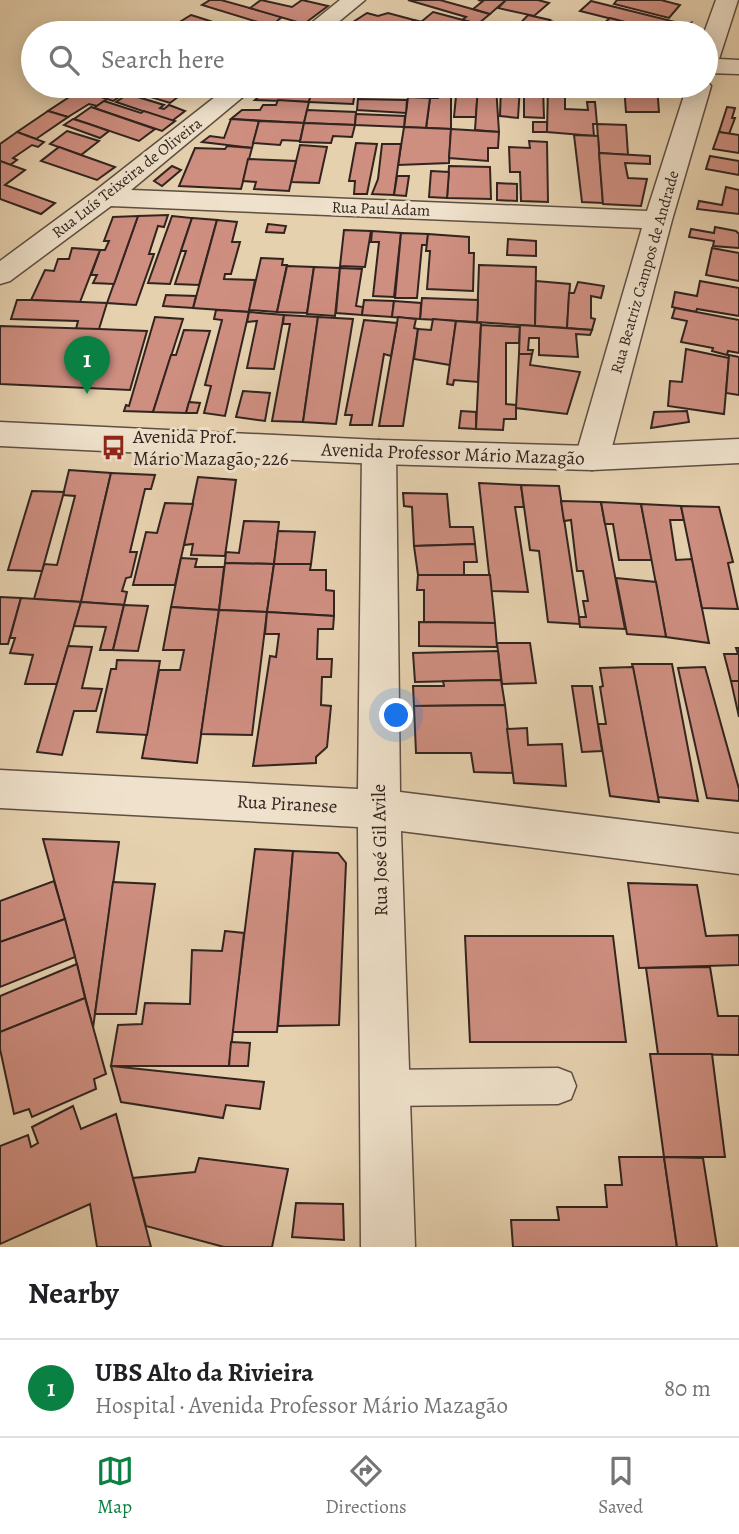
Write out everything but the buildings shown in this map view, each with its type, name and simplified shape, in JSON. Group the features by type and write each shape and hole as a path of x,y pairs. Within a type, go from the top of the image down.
{"street":[{"path":"327,21 354,0"},
{"path":"718,27 727,0"},
{"path":"718,65 739,67"},
{"name":"Rua Luís Teixeira de Oliveira","path":"3,271 105,197 229,98"},
{"name":"Rua Beatriz Campos de Andrade","path":"592,458 658,220 695,98"},
{"name":"Rua Paul Adam","path":"105,197 658,220"},
{"name":"Avenida Professor Mário Mazagão","path":"0,435 379,452 592,458 739,451"},
{"name":"Rua José Gil Avile","path":"379,452 379,809 388,1247"},
{"name":"Rua Piranese","path":"0,789 379,809 739,854"}],"lane":[{"path":"385,1088 558,1086"}],"place":[{"name":"UBS Alto da Rivieira","path":"87,394"},
{"name":"Avenida Prof. Mário Mazagão, 226","path":"113,448"}]}
